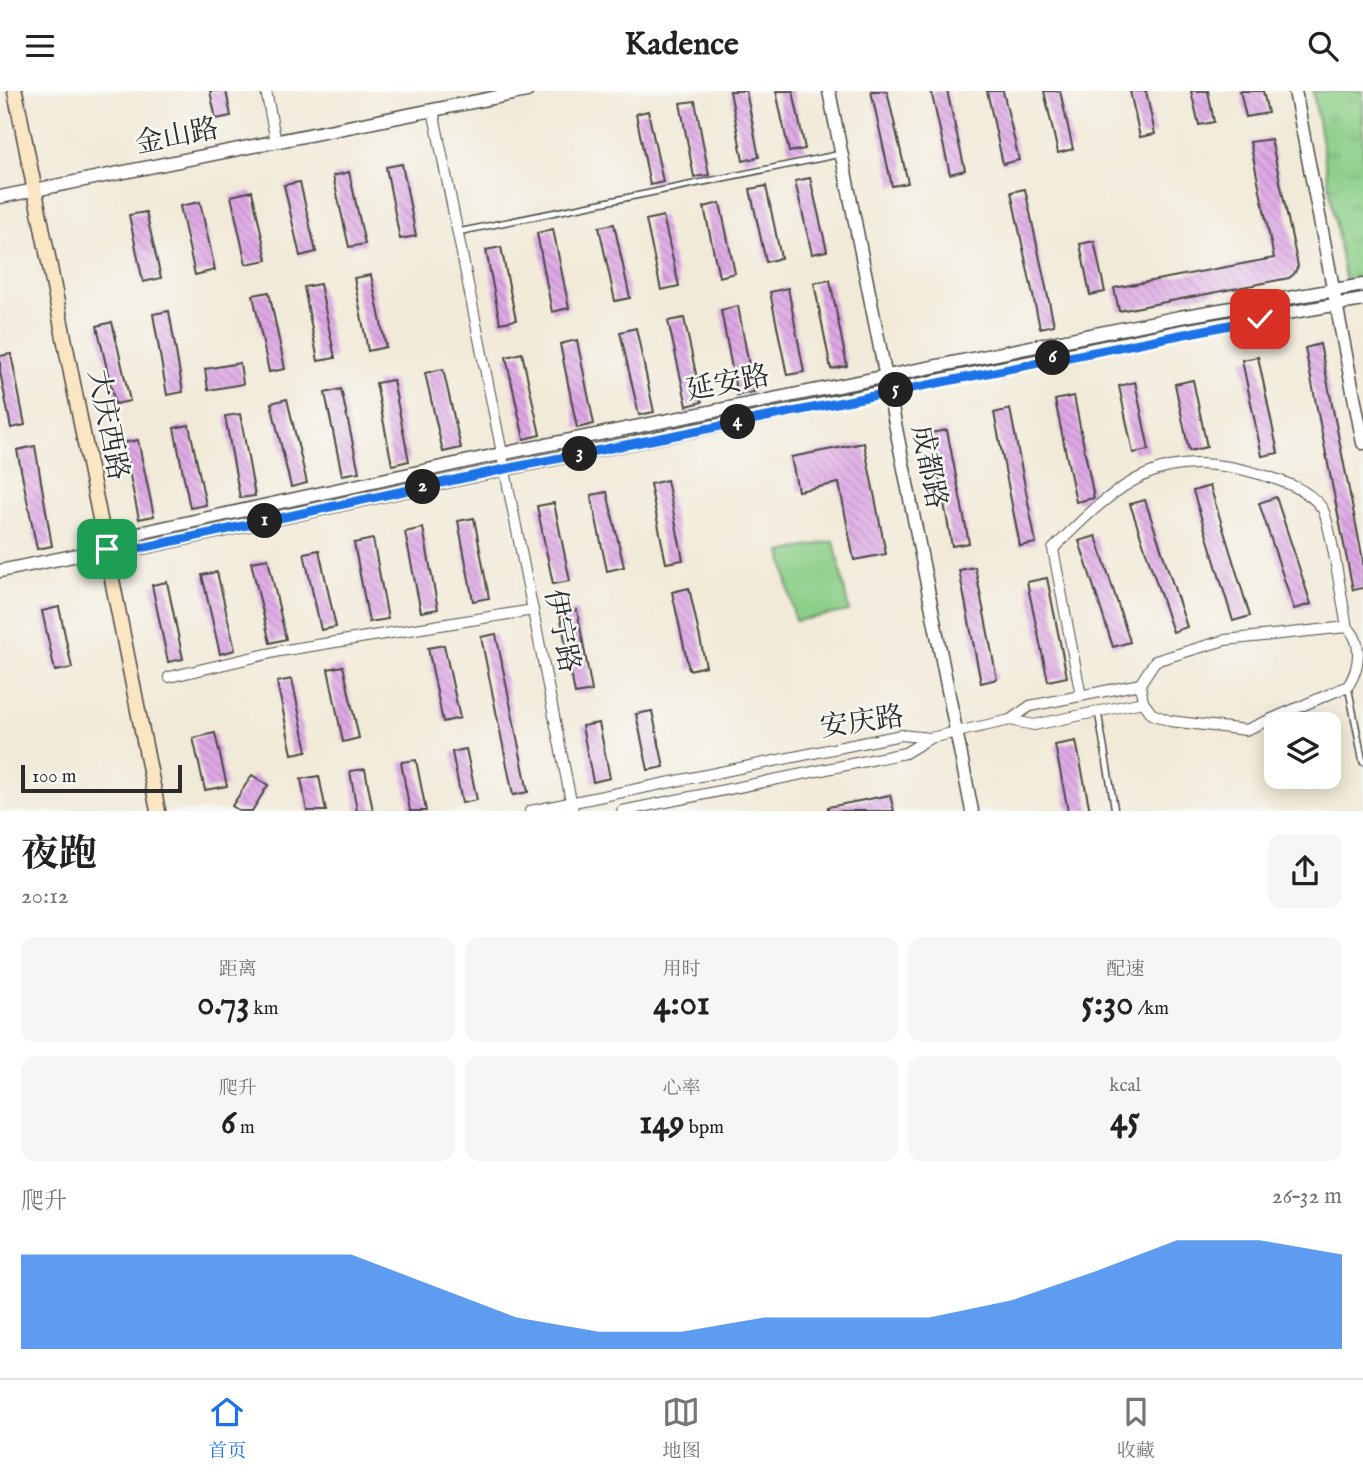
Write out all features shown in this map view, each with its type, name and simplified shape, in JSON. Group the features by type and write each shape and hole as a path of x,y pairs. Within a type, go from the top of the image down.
{"main road":[{"name":"大庆西路","path":"15,91 158,811"}],"street":[{"path":"266,91 276,142"},
{"name":"金山路","path":"0,197 527,91"},
{"name":"成都路","path":"828,91 972,811"},
{"path":"1295,91 1363,443"},
{"path":"433,110 501,448"},
{"name":"延安路","path":"107,549 158,530 501,454 1181,317 1363,285"},
{"name":"延安路","path":"0,571 107,549 146,547 504,465 1183,331 1363,300"},
{"path":"1081,696 1053,549 1115,493 1143,475 1172,465 1200,462 1235,467 1307,492 1324,510 1347,628"},
{"name":"伊宁路","path":"504,465 572,807"},
{"path":"169,677 280,651 533,610"},
{"path":"1347,628 1354,632 1361,657 1358,671 1348,686 1246,730 1170,721 1152,714 1143,702 1140,684 1155,661 1225,640 1347,628"},
{"path":"930,739 1010,720 1030,706 1140,684"},
{"path":"1010,720 1034,725 1143,702"},
{"name":"安庆路","path":"530,811 572,807 901,736 930,739"},
{"name":"安庆路","path":"622,811 905,753 930,739"}],"lane":[{"path":"458,232 841,154"},
{"path":"1348,686 1363,762"},
{"path":"1098,712 1115,811"}],"green space":[{"path":"1313,91 1363,91 1363,281 1346,285"},
{"path":"834,541 849,611 795,621 781,552"}],"building":[{"path":"210,91 226,91 231,116 216,119"},
{"path":"730,91 746,91 759,157 743,161"},
{"path":"776,91 793,91 805,149 789,152"},
{"path":"871,91 887,91 908,183 892,186"},
{"path":"931,91 947,91 965,170 950,174"},
{"path":"987,91 1003,91 1019,160 1003,164"},
{"path":"1044,91 1060,91 1073,149 1058,153"},
{"path":"1130,91 1146,91 1155,134 1140,137"},
{"path":"1191,91 1208,91 1214,122 1199,125"},
{"path":"1240,91 1263,91 1268,113 1246,117"},
{"path":"695,101 709,175 694,177 680,103"},
{"path":"648,111 663,182 650,185 636,114"},
{"path":"1271,139 1298,266 1294,274 1289,278 1119,311 1114,288 1274,258 1250,142"},
{"path":"402,164 416,236 400,239 386,167"},
{"path":"349,172 365,244 349,247 333,176"},
{"path":"810,178 827,251 812,254 795,181"},
{"path":"300,182 316,252 300,256 284,185"},
{"path":"766,186 781,258 766,262 750,189"},
{"path":"1025,189 1054,325 1040,328 1011,192"},
{"path":"252,191 267,260 246,264 231,196"},
{"path":"200,202 215,270 195,275 180,206"},
{"path":"720,203 735,273 719,277 704,207"},
{"path":"146,212 161,278 143,282 129,215"},
{"path":"663,216 679,286 661,290 646,220"},
{"path":"614,224 630,298 615,301 599,227"},
{"path":"553,229 569,308 552,312 537,233"},
{"path":"1094,241 1105,292 1090,295 1080,244"},
{"path":"501,247 516,320 500,323 486,250"},
{"path":"371,275 386,347 368,351 354,278"},
{"path":"830,280 847,366 831,369 814,283"},
{"path":"320,284 335,358 318,361 304,287"},
{"path":"788,288 804,372 787,375 770,292"},
{"path":"269,292 285,369 269,372 253,295"},
{"path":"738,306 754,392 737,395 721,310"},
{"path":"169,311 183,392 167,395 153,314"},
{"path":"684,318 702,402 687,406 668,321"},
{"path":"112,322 130,401 115,404 97,326"},
{"path":"636,328 654,412 639,415 620,332"},
{"path":"577,340 594,424 577,428 560,344"},
{"path":"1320,344 1363,560 1363,588 1353,590 1305,348"},
{"path":"522,353 540,435 524,439 506,357"},
{"path":"11,354 25,425 11,428 0,372 0,356"},
{"path":"1258,357 1278,453 1262,456 1242,360"},
{"path":"240,363 243,384 208,390 205,369"},
{"path":"443,369 461,448 443,452 425,373"},
{"path":"393,380 409,461 392,465 376,383"},
{"path":"1193,380 1207,447 1189,451 1175,384"},
{"path":"1135,382 1149,450 1133,453 1119,386"},
{"path":"341,389 359,472 342,475 325,393"},
{"path":"1074,396 1094,498 1076,502 1055,400"},
{"path":"287,399 307,483 291,487 271,403"},
{"path":"1010,409 1036,543 1020,546 994,413"},
{"path":"240,414 255,496 240,498 225,416"},
{"path":"189,425 206,505 190,508 174,428"},
{"path":"947,430 969,543 952,546 931,433"},
{"path":"138,440 154,516 139,519 123,443"},
{"path":"864,443 886,554 854,560 839,483 798,491 791,457"},
{"path":"35,446 52,546 37,549 17,450"},
{"path":"667,480 683,560 666,563 650,484"},
{"path":"1210,486 1250,616 1233,621 1193,491"},
{"path":"607,492 624,567 607,571 591,495"},
{"path":"1276,497 1311,604 1294,609 1259,503"},
{"path":"1145,500 1187,627 1173,632 1130,504"},
{"path":"554,503 570,581 553,584 537,506"},
{"path":"474,518 489,598 473,601 458,521"},
{"path":"423,528 438,609 421,612 405,532"},
{"path":"1096,536 1130,642 1113,647 1079,541"},
{"path":"373,539 388,619 369,622 354,543"},
{"path":"319,550 336,627 321,630 304,553"},
{"path":"268,559 286,639 270,643 251,562"},
{"path":"975,567 997,679 981,683 959,570"},
{"path":"217,572 235,650 220,654 202,575"},
{"path":"1047,578 1067,677 1048,681 1027,582"},
{"path":"167,582 183,659 168,662 152,585"},
{"path":"689,588 706,666 689,670 672,592"},
{"path":"59,607 72,668 55,671 42,611"},
{"path":"577,610 592,691 575,694 560,614"},
{"path":"496,634 528,792 513,795 481,637"},
{"path":"444,645 460,718 443,722 428,648"},
{"path":"343,666 359,738 343,742 328,669"},
{"path":"292,679 307,751 292,754 277,682"},
{"path":"652,711 664,767 648,770 636,714"},
{"path":"599,723 610,778 593,782 582,726"},
{"path":"215,733 227,786 205,790 193,738"},
{"path":"1076,741 1090,811 1068,811 1055,745"},
{"path":"466,749 477,800 462,803 452,752"},
{"path":"416,760 426,811 410,811 401,762"},
{"path":"365,769 373,811 357,811 350,771"},
{"path":"252,775 268,785 252,811 240,811 232,806"},
{"path":"319,776 326,811 307,811 301,779"},
{"path":"890,795 894,811 828,811 828,807"}],"route":[{"path":"107,549 146,547 505,469 1183,331 1260,319"}]}
